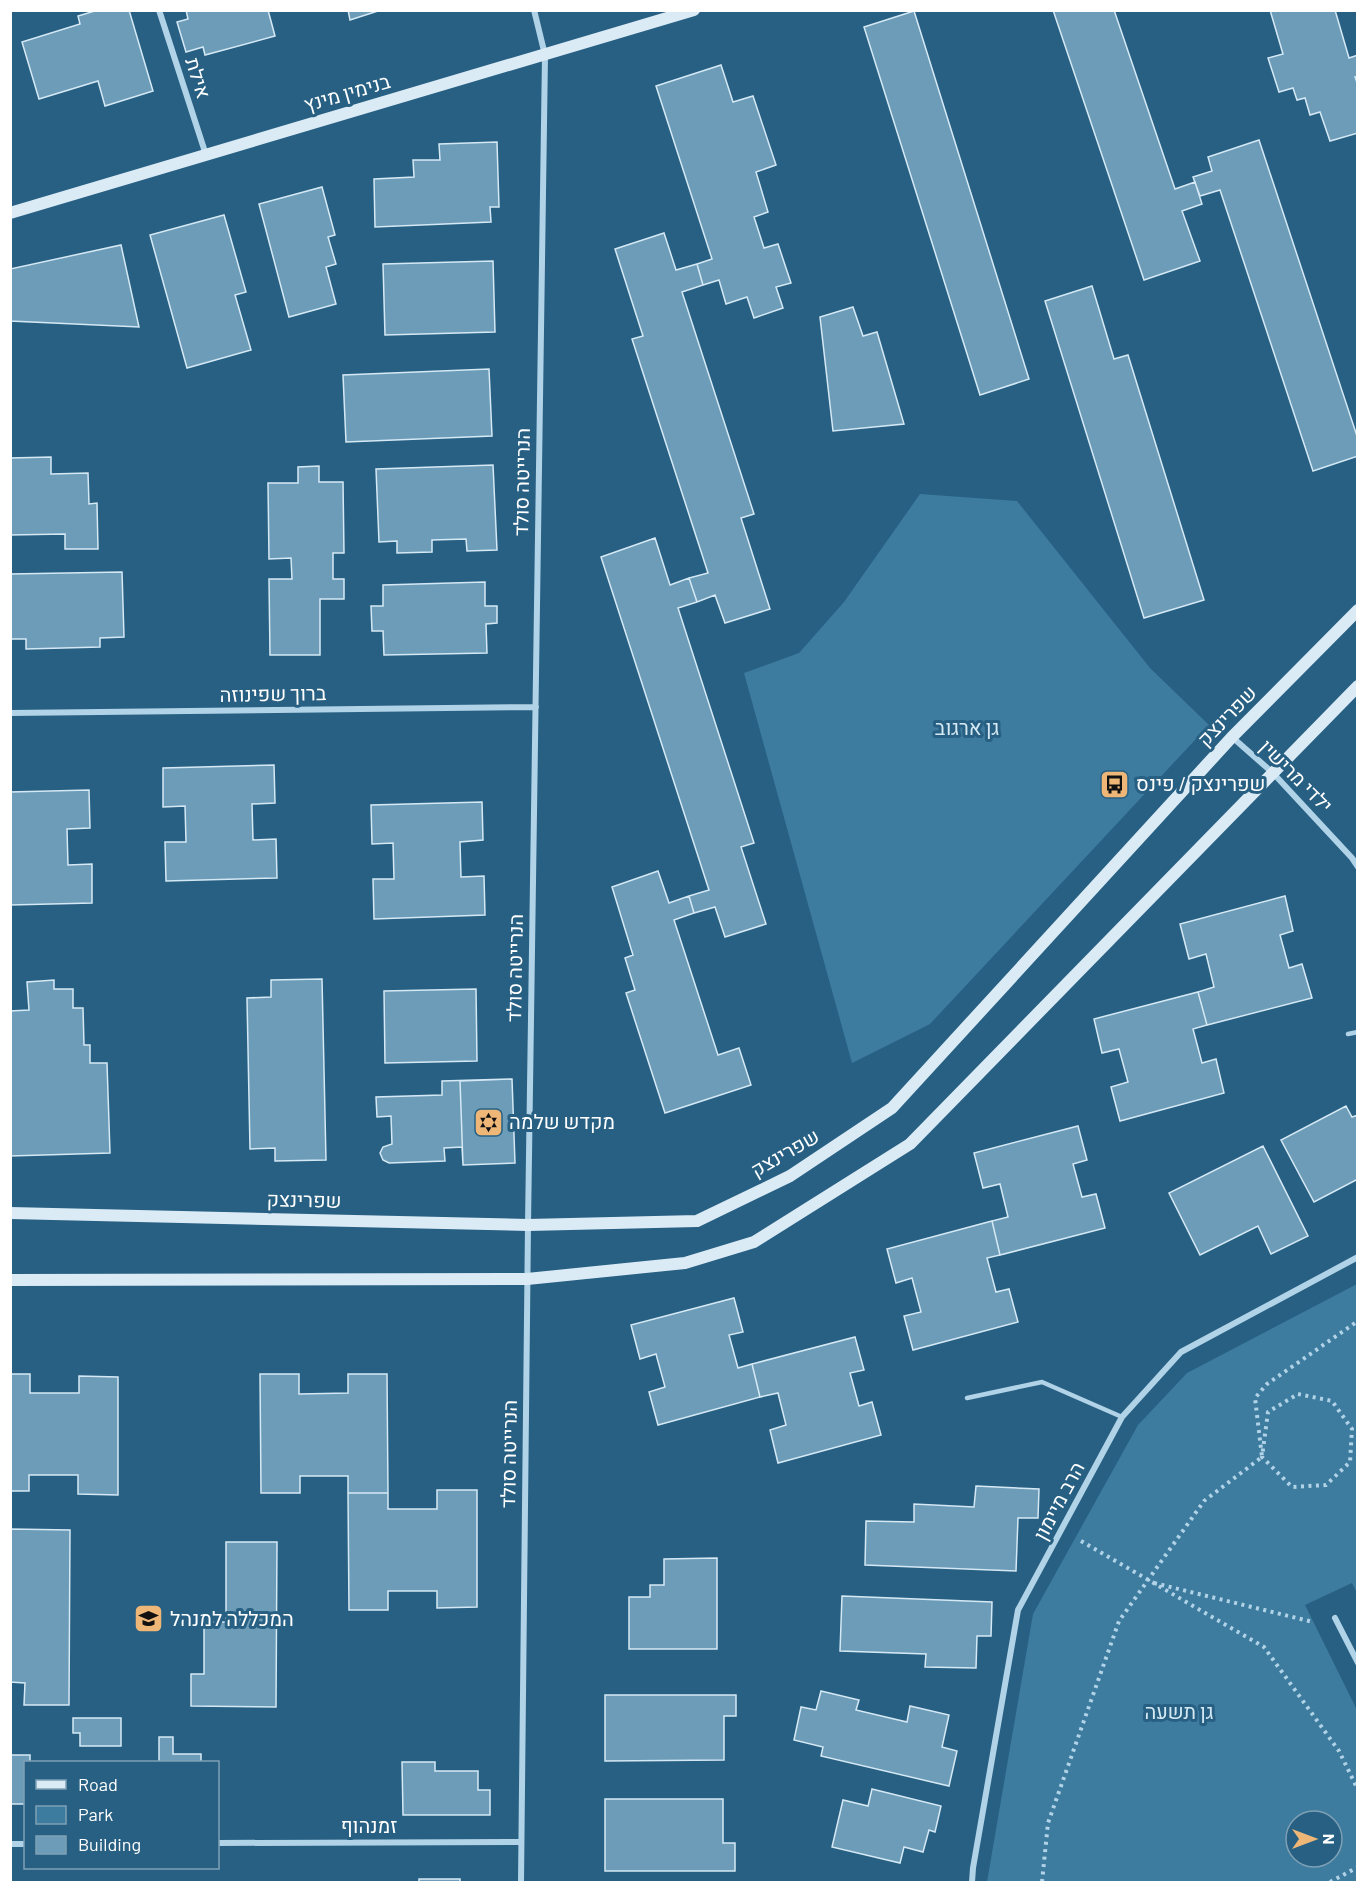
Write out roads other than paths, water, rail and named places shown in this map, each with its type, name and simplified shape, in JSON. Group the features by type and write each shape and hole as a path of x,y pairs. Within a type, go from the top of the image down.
{"street":[{"name":"אילת","path":"159,10 206,155"},
{"name":"הנרייטה סולד","path":"521,1882 545,55 534,10"},
{"name":"בנימין מינץ","path":"10,213 694,10"},
{"name":"שפרינצק","path":"10,1214 528,1225 696,1221 790,1176 892,1108 1232,737 1358,610"},
{"path":"10,1280 528,1279 685,1263 753,1242 910,1144 1358,686"},
{"name":"ברוך שפינוזה","path":"10,713 536,707"},
{"name":"ילדי מרישין","path":"1232,737 1273,772 1358,867"},
{"name":"הרב מיימון","path":"972,1882 1018,1610 1122,1417 1181,1352 1358,1257"},
{"path":"1335,1618 1358,1664"},
{"name":"זמנהוף","path":"219,1843 521,1842"}],"lane":[{"path":"1348,1034 1358,1032"},
{"path":"967,1398 1042,1382 1122,1417"}],"place":[{"name":"שפרינצק / פינס","path":"1115,784"},
{"name":"מקדש שלמה","path":"488,1122"},
{"name":"המכללה למנהל","path":"149,1619"}],"park label":[{"name":"גן ארגוב","path":"967,728"},
{"name":"גן תשעה","path":"1179,1712"}]}
